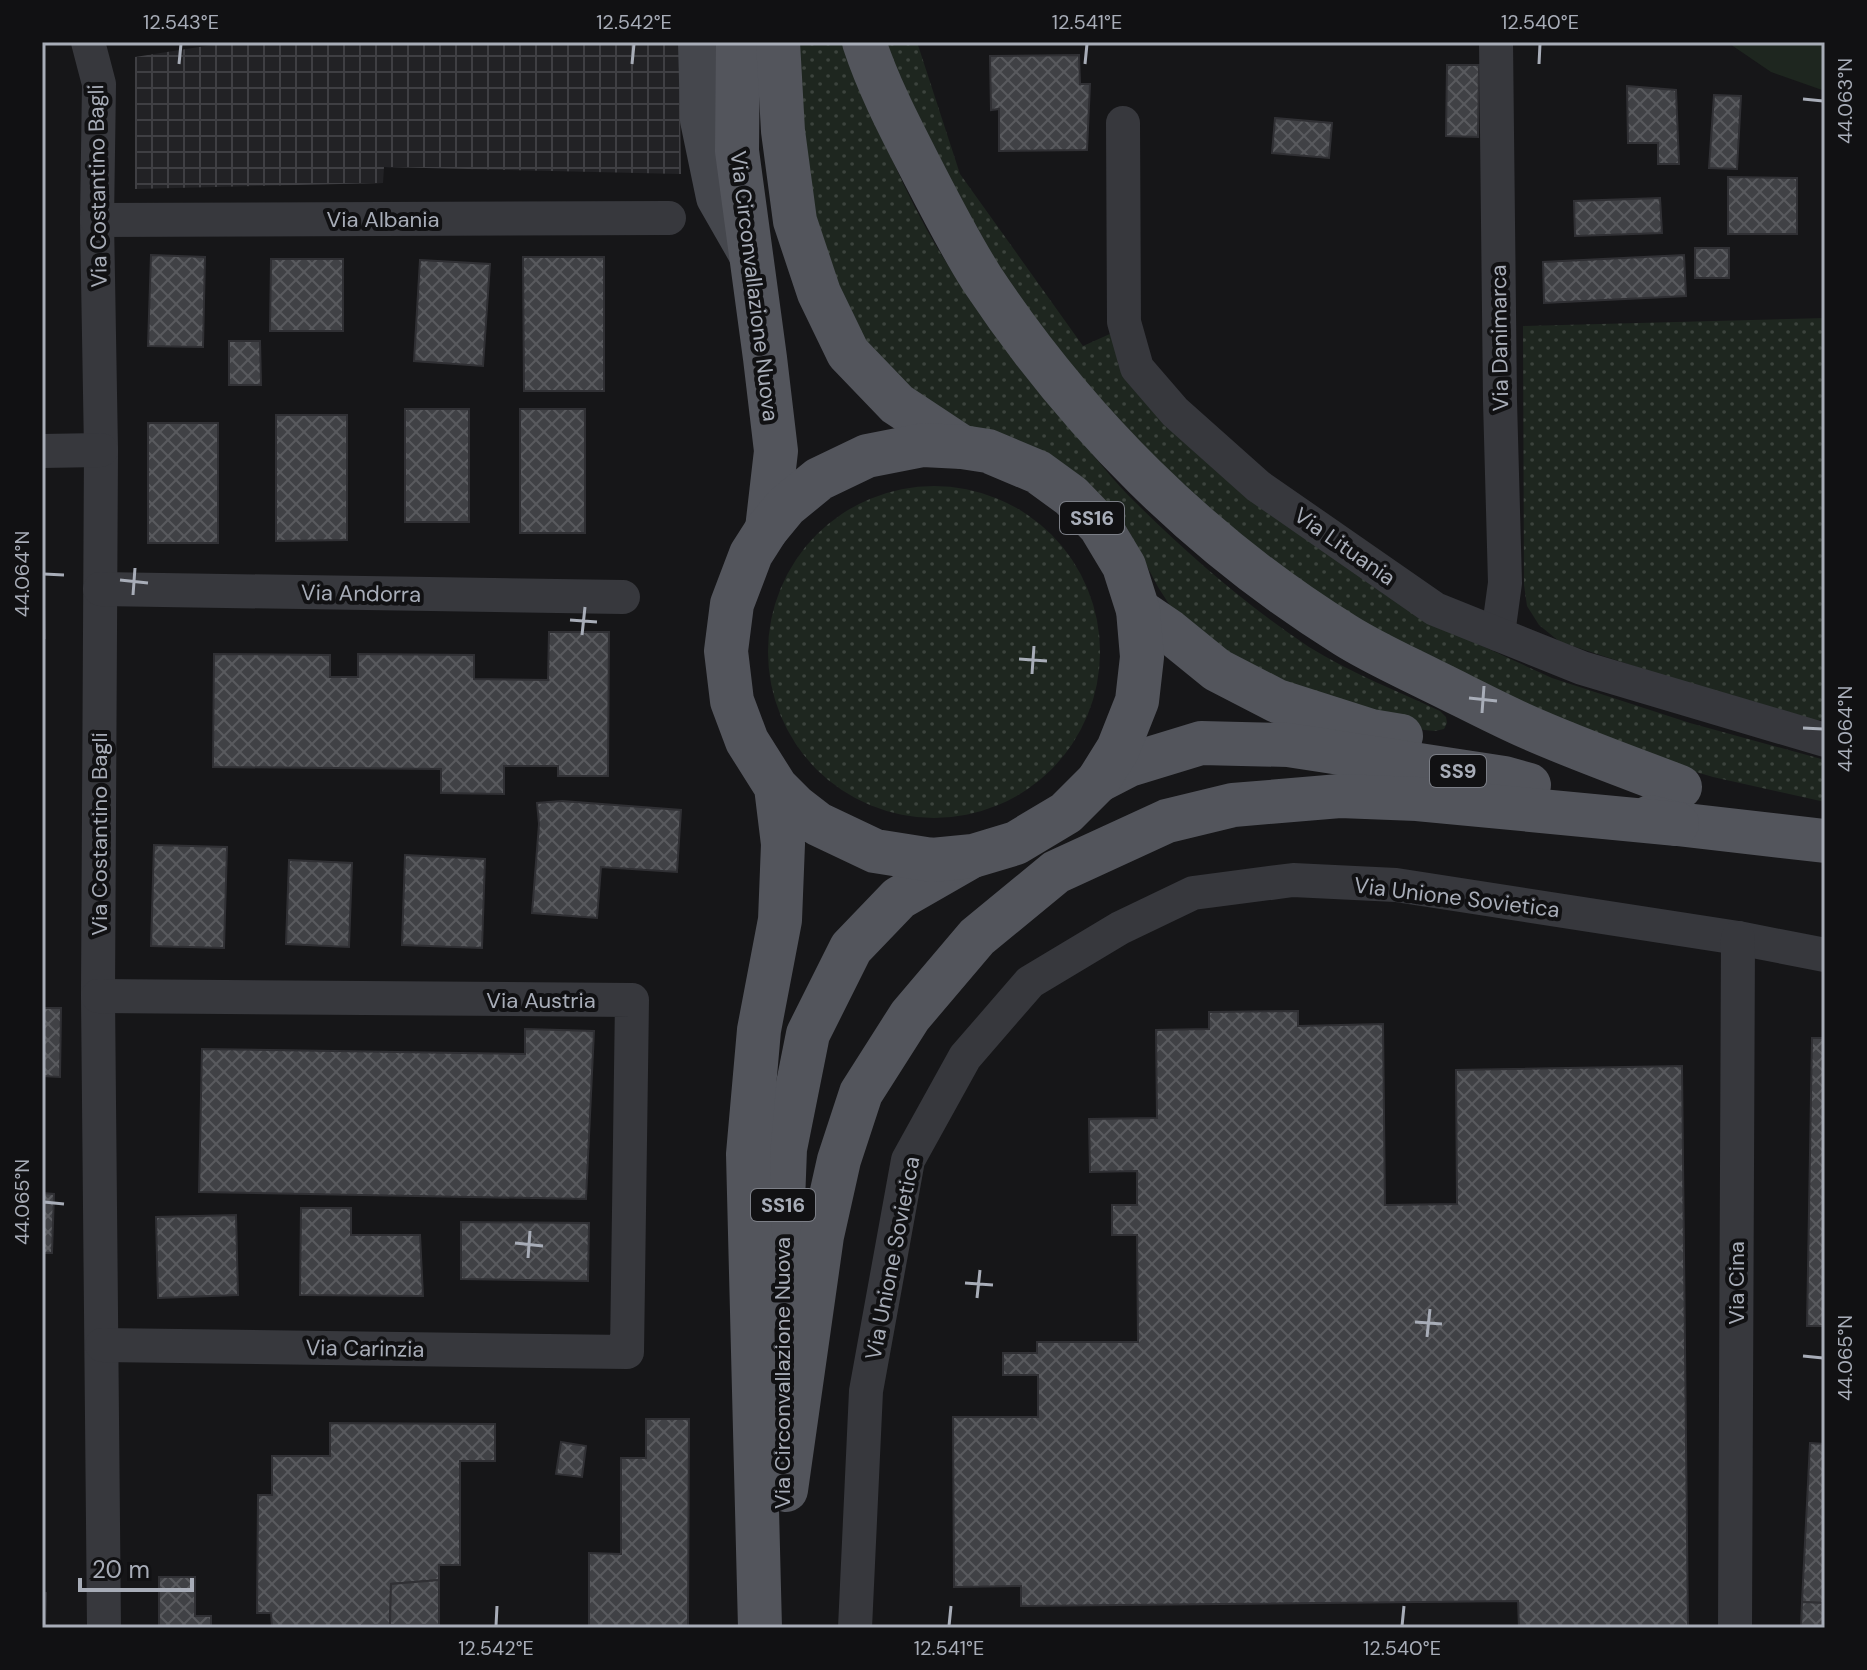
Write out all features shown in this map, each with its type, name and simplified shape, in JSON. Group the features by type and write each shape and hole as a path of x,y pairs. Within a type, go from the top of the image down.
{"main road":[{"name":"Via Circonvallazione Nuova","path":"738,42 737,151 776,451 767,529"},
{"name":"SS16","path":"778,42 783,131 795,221 819,293 848,353 897,404 962,447"},
{"path":"864,42 901,131 981,277 1033,352 1087,416 1155,487 1214,541 1274,588 1348,637 1679,806"},
{"name":"SS16","path":"923,445 962,447 988,451 1038,472 1071,496 1100,526 1124,566 1138,610 1142,657 1137,701 1118,749 1098,781 1066,813 1016,843 973,856 932,860 875,851 818,824 776,787 747,741 732,701 726,651 732,604 751,554 786,506 819,479 867,456 923,445"},
{"name":"SS9","path":"1138,610 1217,670 1277,701 1371,731 1823,841"},
{"name":"SS9","path":"1098,781 1129,765 1201,743 1288,745 1679,806"},
{"name":"Via Circonvallazione Nuova","path":"760,1628 748,1154 759,1030 780,920 783,844 776,787"},
{"path":"786,1490 822,1236 839,1160 861,1093 910,1016 977,937 1056,872 1167,821 1233,805 1340,796 1679,806"},
{"name":"Via Circonvallazione Nuova","path":"771,1628 786,1490 777,1351 785,1149 808,1034 851,948 899,898 973,856"}],"street":[{"name":"Via Costantino Bagli","path":"88,42 99,84 97,220 101,450 98,996 104,1628"},
{"path":"700,42 702,120 718,197 750,253"},
{"name":"Via Danimarca","path":"1496,42 1505,583 1498,634"},
{"name":"Via Lituania","path":"1123,123 1124,322 1137,368 1175,412 1258,486 1435,609 1582,668 1825,740"},
{"name":"Via Albania","path":"97,220 669,218"},
{"path":"42,451 101,450"},
{"name":"Via Andorra","path":"100,589 623,597"},
{"name":"Via Unione Sovietica","path":"855,1628 866,1391 908,1160 965,1057 1030,982 1120,928 1193,893 1293,880 1396,885 1738,938 1825,955"},
{"name":"Via Cina","path":"1735,1628 1738,938"},
{"name":"Via Austria","path":"98,996 632,1000 627,1352"},
{"name":"Via Carinzia","path":"102,1345 627,1352"}],"shaded area":[{"path":"231,42 679,42 681,174 384,167 383,183 135,189 135,57"},
{"path":"792,42 842,42 882,137 942,256 1009,352 1128,495 1192,556 1261,613 1324,656 1440,711 1446,717 1444,729 1414,729 1269,685 1174,612 1128,530 946,420 870,355 818,251"},
{"path":"879,42 917,42 960,174 1083,346 1112,333 1432,623 1552,678 1690,723 1825,760 1825,802 1713,777 1593,742 1463,689 1220,534 1020,315"},
{"path":"1727,42 1825,42 1825,91 1771,72"},
{"path":"1825,318 1825,718 1817,721 1683,682 1560,642 1539,625 1527,606 1524,585 1523,326"},
{"path":"934,486 966,490 997,499 1026,514 1051,535 1072,560 1087,589 1096,620 1100,652 1096,684 1087,715 1072,744 1051,769 1026,790 997,805 966,814 934,818 902,814 871,805 842,790 817,769 796,744 781,715 772,684 768,652 772,620 781,589 796,560 817,535 842,514 871,499 902,490"}],"building":[{"path":"1079,55 1080,84 1090,84 1087,150 999,151 999,109 991,110 990,56"},
{"path":"1447,65 1479,65 1478,137 1446,136"},
{"path":"1627,86 1676,90 1679,164 1658,164 1658,143 1628,143"},
{"path":"1714,95 1741,96 1737,169 1709,168"},
{"path":"1275,118 1332,123 1329,158 1272,153"},
{"path":"1728,177 1797,178 1797,234 1728,234"},
{"path":"1660,198 1662,233 1575,236 1574,201"},
{"path":"1695,248 1729,248 1729,278 1695,278"},
{"path":"151,255 205,257 203,347 148,346"},
{"path":"1684,255 1686,296 1544,303 1543,262"},
{"path":"523,257 604,257 604,391 524,391"},
{"path":"271,259 343,259 343,331 270,331"},
{"path":"420,260 490,264 483,366 414,361"},
{"path":"229,341 260,341 261,385 229,385"},
{"path":"405,409 469,409 469,522 405,522"},
{"path":"520,409 585,409 585,533 520,533"},
{"path":"276,415 347,415 347,540 276,541"},
{"path":"148,423 218,423 218,543 148,543"},
{"path":"43,574 45,638 42,638"},
{"path":"549,632 609,632 608,776 558,776 558,766 504,766 504,794 441,793 441,769 213,767 214,654 330,655 330,677 358,677 358,654 474,655 474,679 548,680"},
{"path":"562,801 681,810 677,872 601,867 597,918 532,913 539,824 537,803"},
{"path":"154,845 227,847 224,948 151,946"},
{"path":"405,855 485,859 482,948 402,945"},
{"path":"289,860 352,863 349,947 286,944"},
{"path":"42,1008 61,1008 60,1077 42,1076"},
{"path":"1298,1011 1298,1026 1383,1024 1385,1205 1457,1204 1456,1070 1682,1066 1688,1628 1519,1628 1518,1601 1021,1606 1021,1586 954,1587 953,1417 1038,1417 1038,1375 1003,1375 1003,1353 1037,1353 1037,1342 1138,1342 1137,1235 1112,1235 1112,1205 1137,1205 1137,1171 1090,1172 1089,1119 1157,1118 1156,1030 1209,1029 1209,1012"},
{"path":"525,1029 594,1031 586,1199 199,1192 202,1049 525,1054"},
{"path":"1812,1038 1825,1038 1825,1326 1807,1326"},
{"path":"42,1193 54,1194 52,1253 42,1253"},
{"path":"301,1208 351,1208 351,1235 420,1235 423,1296 300,1295"},
{"path":"236,1215 238,1295 158,1298 156,1217"},
{"path":"461,1222 589,1223 588,1281 461,1279"},
{"path":"646,1419 689,1419 688,1628 589,1628 589,1553 621,1554 621,1458 646,1458"},
{"path":"330,1423 495,1424 495,1461 460,1461 460,1565 439,1565 439,1580 391,1584 390,1625 272,1628 271,1613 257,1613 258,1495 272,1495 272,1456 330,1456"},
{"path":"561,1442 586,1446 582,1477 556,1474"},
{"path":"1810,1443 1825,1444 1825,1603 1802,1602"},
{"path":"159,1577 195,1577 195,1616 211,1616 211,1628 159,1628"},
{"path":"439,1580 439,1625 390,1625 391,1584"},
{"path":"42,1592 46,1593 45,1628 42,1628"},
{"path":"1802,1602 1825,1603 1825,1628 1801,1628"}]}
